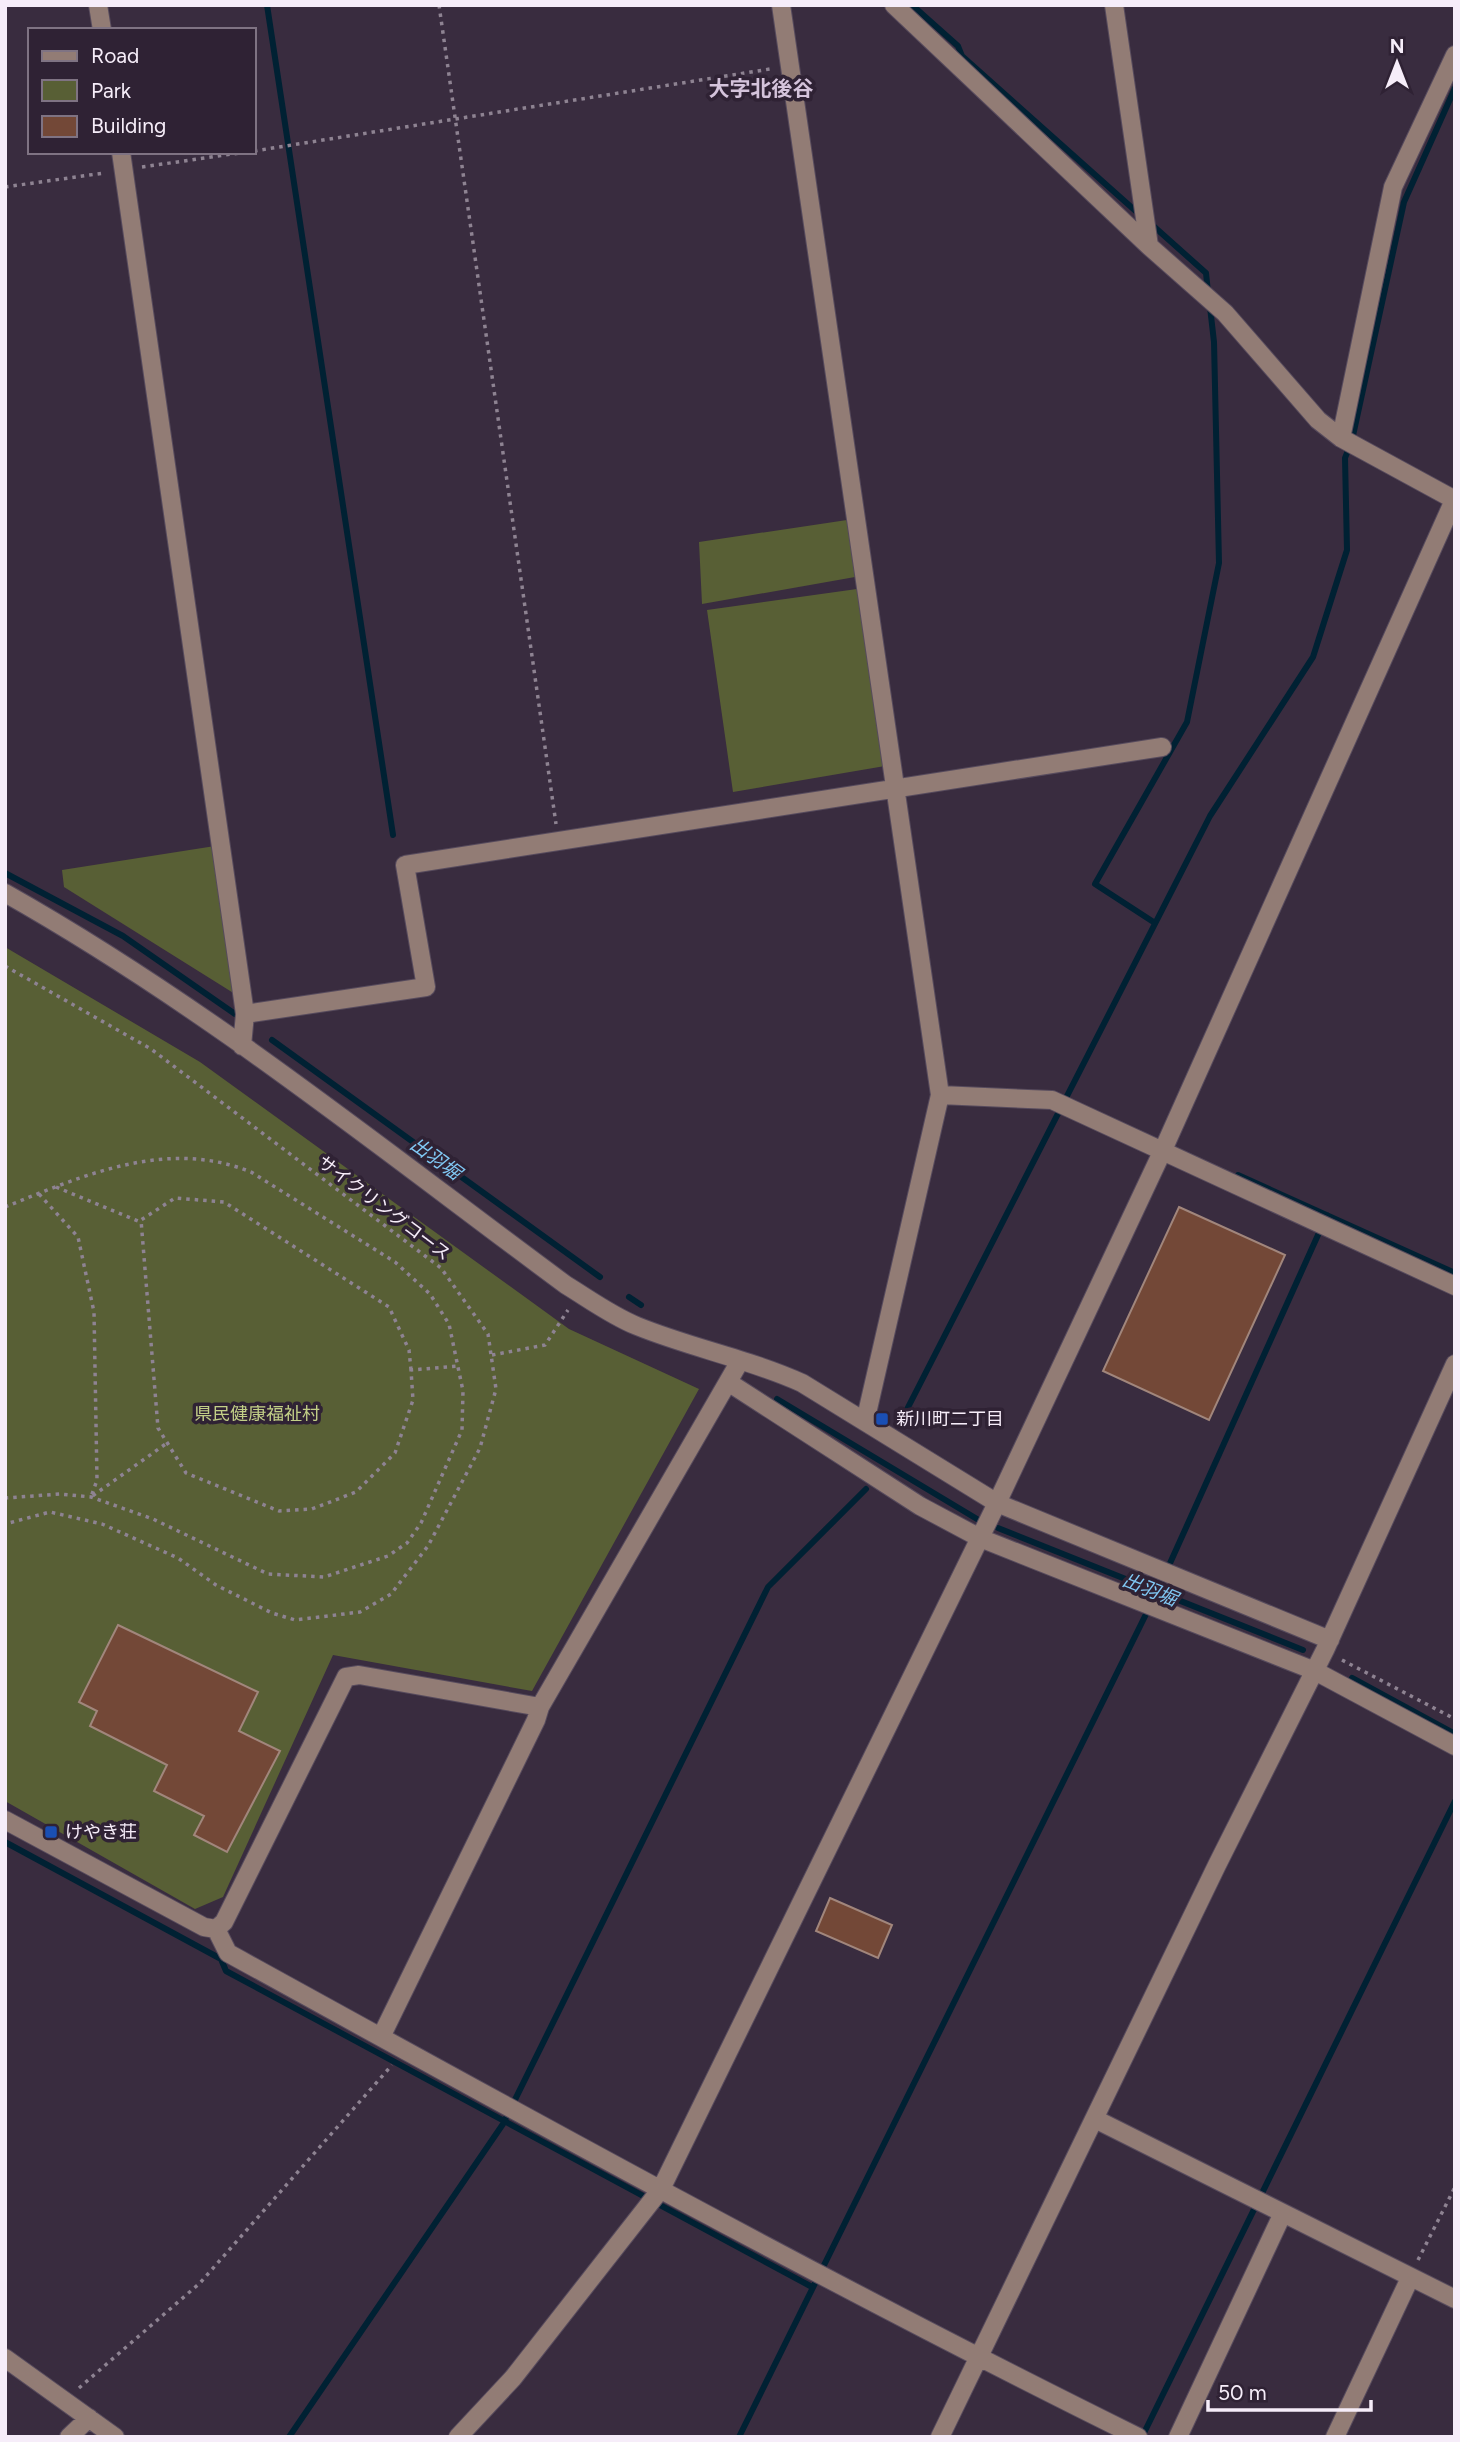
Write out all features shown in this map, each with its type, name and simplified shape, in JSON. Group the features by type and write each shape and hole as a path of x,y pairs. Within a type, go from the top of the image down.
{"street":[{"path":"98,5 102,28"},
{"path":"781,5 898,786 940,1096 865,1422"},
{"path":"458,2437 513,2378 661,2189 997,1503 1163,1150 1455,500 1341,438 1318,419 1225,313 1149,246 894,5"},
{"path":"1114,5 1149,246"},
{"path":"1341,438 1394,187 1455,55"},
{"path":"121,154 245,1014 242,1046"},
{"path":"245,1014 426,987 405,865 898,786 1162,747"},
{"path":"5,893 95,944 242,1046 581,1294 635,1325 802,1383 997,1503 1327,1645"},
{"path":"940,1096 1052,1100 1455,1286"},
{"path":"381,2037 540,1707 740,1361"},
{"path":"940,2437 1315,1671 1455,1364"},
{"path":"728,1382 920,1506 980,1538 1315,1671 1455,1746"},
{"path":"216,1929 224,1922 346,1677 359,1675 540,1707"},
{"path":"5,1820 204,1927 216,1929"},
{"path":"216,1929 228,1953 404,2050 979,2359 1138,2437"},
{"path":"1095,2119 1282,2215 1455,2299"},
{"path":"1178,2437 1282,2215"},
{"path":"1335,2437 1410,2278"},
{"path":"5,2358 115,2437"},
{"path":"69,2437 89,2418"}],"path":[{"path":"439,5 558,840"},
{"path":"256,151 457,121 790,66"},
{"name":"サイクリングコース","path":"5,966 151,1049 441,1268 488,1334 496,1389 480,1448 428,1546 391,1594 360,1612 295,1620 272,1613 216,1585 178,1558 102,1524 50,1512 5,1524"},
{"path":"5,1207 107,1167 164,1158 231,1164 251,1172 395,1262 416,1279 430,1294 449,1324 463,1391 462,1430 421,1522 407,1543 388,1556 324,1577 268,1574 153,1519 91,1497 60,1494 5,1498"},
{"path":"56,1186 138,1221"},
{"path":"39,1193 78,1237 94,1312 97,1480 91,1497"},
{"path":"175,1198 224,1202 389,1307 409,1350 411,1370 413,1400 395,1453 356,1492 312,1509 279,1511 186,1473 158,1428 141,1220 175,1198"},
{"path":"492,1355 545,1345 581,1294"},
{"path":"411,1370 459,1366"},
{"path":"91,1497 167,1443"},
{"path":"1327,1645 1455,1719"},
{"path":"64,2401 200,2283 404,2050"},
{"path":"1410,2278 1455,2187"}],"green space":[{"path":"847,520 855,577 702,604 699,542"},
{"path":"857,589 885,766 733,792 707,610"},
{"path":"215,846 235,994 64,887 62,870"},
{"name":"県民健康福祉村","path":"5,947 200,1062 569,1329 699,1389 532,1691 333,1655 223,1897 195,1909 5,1801"}],"building":[{"path":"1179,1207 1285,1255 1209,1420 1103,1371"},
{"path":"118,1625 258,1692 239,1731 280,1751 227,1852 194,1835 204,1816 154,1791 167,1765 90,1726 97,1711 79,1702"},
{"path":"830,1898 892,1925 878,1958 816,1931"}],"waterway":[{"path":"267,5 393,835"},
{"path":"912,5 958,46 962,56 1139,214"},
{"path":"899,1425 1210,816 1313,657 1347,550 1345,458 1352,440 1404,202 1455,88"},
{"path":"1150,223 1206,273 1208,292"},
{"path":"1155,923 1095,884 1187,722 1219,563 1214,342 1210,307"},
{"name":"出羽堀","path":"5,873 123,936 235,1014"},
{"name":"出羽堀","path":"272,1040 600,1277"},
{"path":"1238,1175 1455,1273"},
{"path":"739,2437 1157,1592 1327,1215"},
{"name":"出羽堀","path":"629,1297 641,1305"},
{"name":"出羽堀","path":"777,1399 977,1519"},
{"path":"289,2437 503,2124 768,1587 866,1489"},
{"name":"出羽堀","path":"998,1528 1303,1650"},
{"name":"出羽堀","path":"1352,1678 1455,1734"},
{"path":"1142,2437 1455,1801"},
{"path":"5,1842 221,1959 226,1971 812,2287"}],"place":[{"name":"新川町二丁目","path":"882,1419"},
{"name":"けやき荘","path":"51,1832"}],"district":[{"name":"大字北後谷","path":"761,89"}]}
